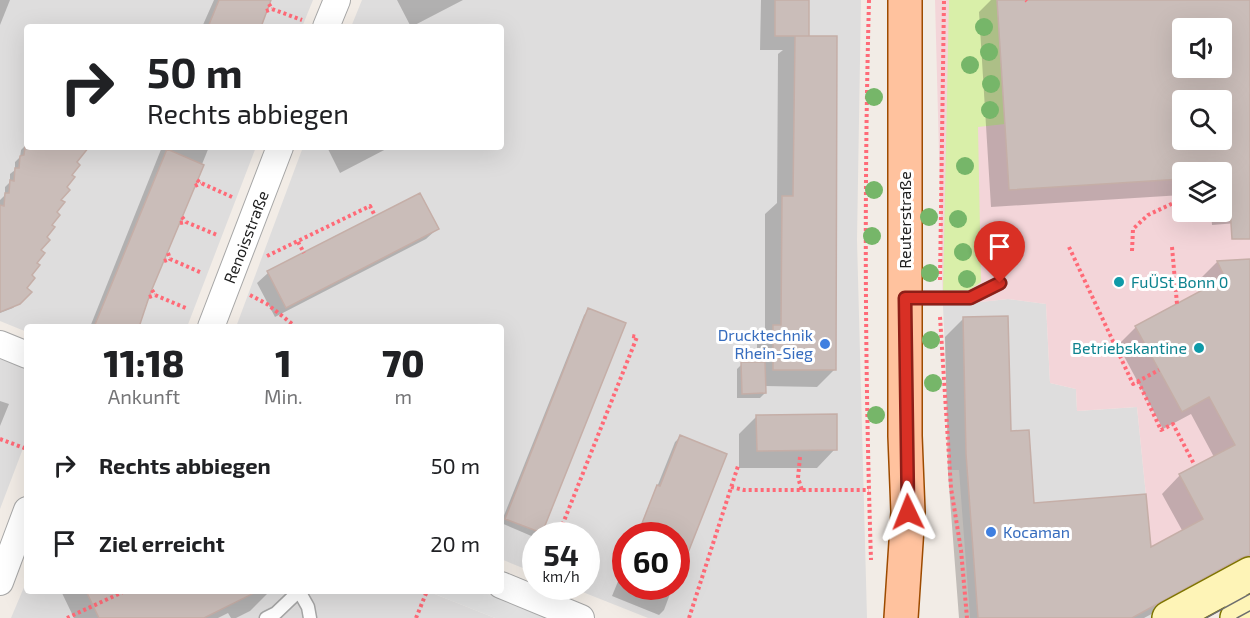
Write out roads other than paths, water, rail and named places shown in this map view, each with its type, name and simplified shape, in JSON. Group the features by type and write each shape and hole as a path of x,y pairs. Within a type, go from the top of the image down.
{"main road":[{"name":"Reuterstraße","path":"901,618 908,512 905,0"},
{"name":"Reuterstraße","path":"908,512 922,618"}],"street":[{"path":"320,24 337,0"},
{"name":"Renoisstraße","path":"213,323 279,150"},
{"path":"0,344 24,354"},
{"path":"0,582 24,518"},
{"path":"1169,618 1250,574"},
{"path":"504,586 581,618"},
{"path":"1237,618 1250,611"}],"lane":[{"path":"905,298 970,298 1000,283"},
{"path":"266,618 276,613 296,594"},
{"path":"301,594 308,607 310,618"}],"tram line":[{"path":"1206,618 1250,594"},
{"path":"1237,618 1250,611"}],"place":[{"name":"FuÜSt Bonn 0","path":"1119,282"},
{"name":"Drucktechnik Rhein-Sieg","path":"825,344"},
{"name":"Betriebskantine","path":"1199,348"},
{"name":"Kocaman","path":"991,532"}]}
